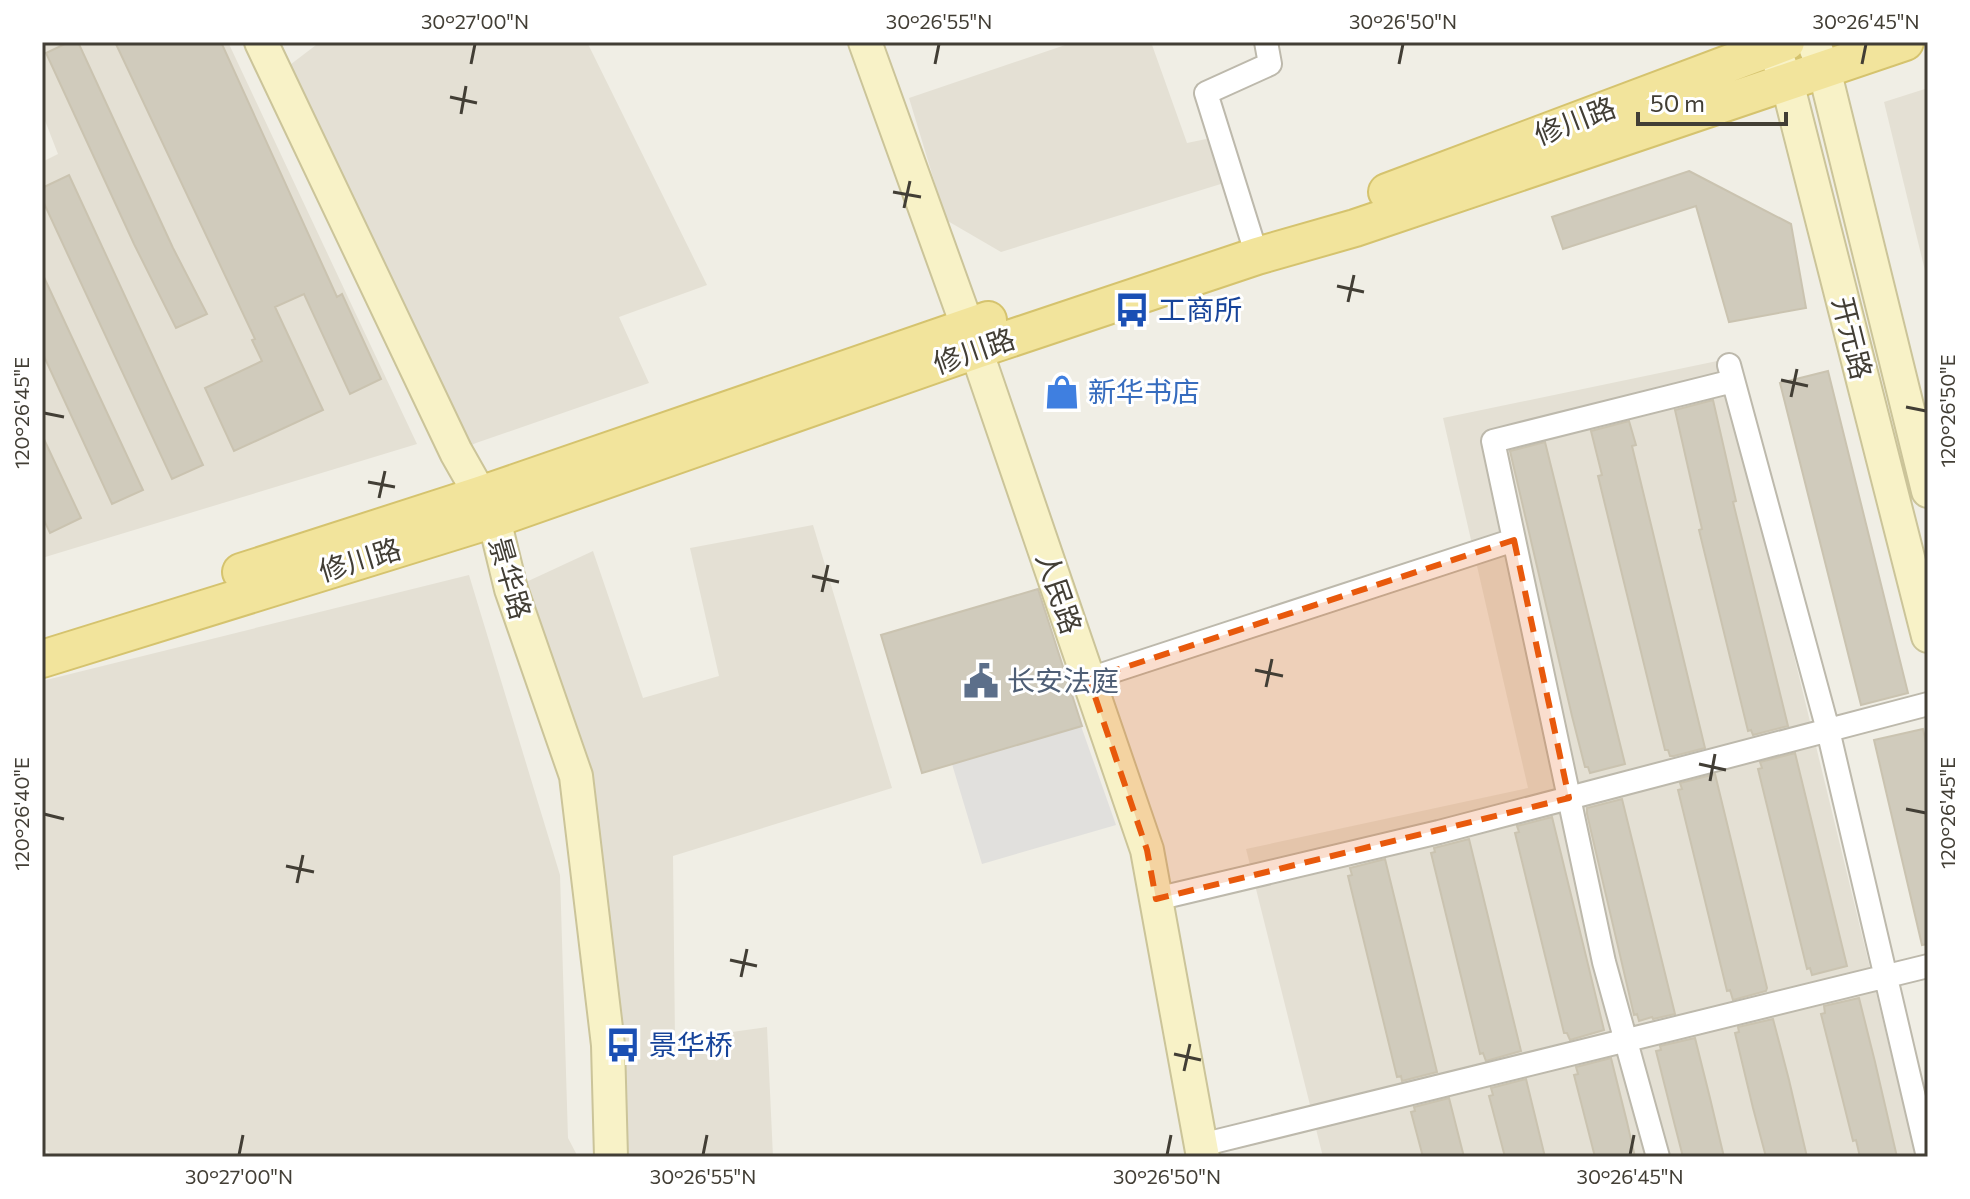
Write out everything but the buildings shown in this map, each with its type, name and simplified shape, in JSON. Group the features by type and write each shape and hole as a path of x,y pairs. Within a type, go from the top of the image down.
{"main road":[{"name":"修川路","path":"1254,246 1355,228 1787,82 1819,56 1905,42"},
{"name":"修川路","path":"42,659 972,338 1254,246 1363,201 1777,43"},
{"name":"修川路","path":"42,635 487,507"}],"street":[{"name":"景华路","path":"261,42 456,452 487,507 511,589 576,776 608,1045 611,1157"},
{"name":"人民路","path":"865,42 972,338 1147,850 1202,1151"},
{"path":"1254,246 1206,93 1270,64 1266,42"},
{"name":"开元路","path":"1777,43 1928,636"},
{"name":"开元路","path":"1819,56 1928,491"},
{"path":"1658,1157 1604,962 1493,441 1731,373 1828,730 1928,1157"},
{"path":"1089,679 1514,540"},
{"path":"1156,899 1569,798 1928,704"},
{"path":"1202,1151 1625,1040 1928,966"}],"highlighted area":[{"path":"1514,540 1569,798 1156,899 1147,850 1089,679"}],"shaded area":[{"path":"42,42 228,42 417,444 42,558 42,162 58,154 42,113"},
{"path":"320,42 587,42 707,285 619,317 649,383 456,452 278,74"},
{"path":"1074,42 1151,42 1187,143 1211,138 1224,183 1001,252 946,220 909,98"},
{"path":"1928,88 1928,283 1884,102"},
{"path":"1722,360 1916,1157 1323,1157 1246,849 1528,788 1443,418"},
{"path":"813,525 892,788 673,856 675,1040 767,1027 773,1157 611,1157 576,776 511,589 593,551 643,698 719,676 690,548"},
{"path":"469,575 560,875 568,1138 578,1157 54,1157 42,1146 42,681"},
{"path":"1081,726 1116,825 982,864 952,764"}],"place":[{"name":"工商所","path":"1132,310"},
{"name":"新华书店","path":"1062,392"},
{"name":"长安法庭","path":"981,681"},
{"name":"景华桥","path":"623,1045"}]}
